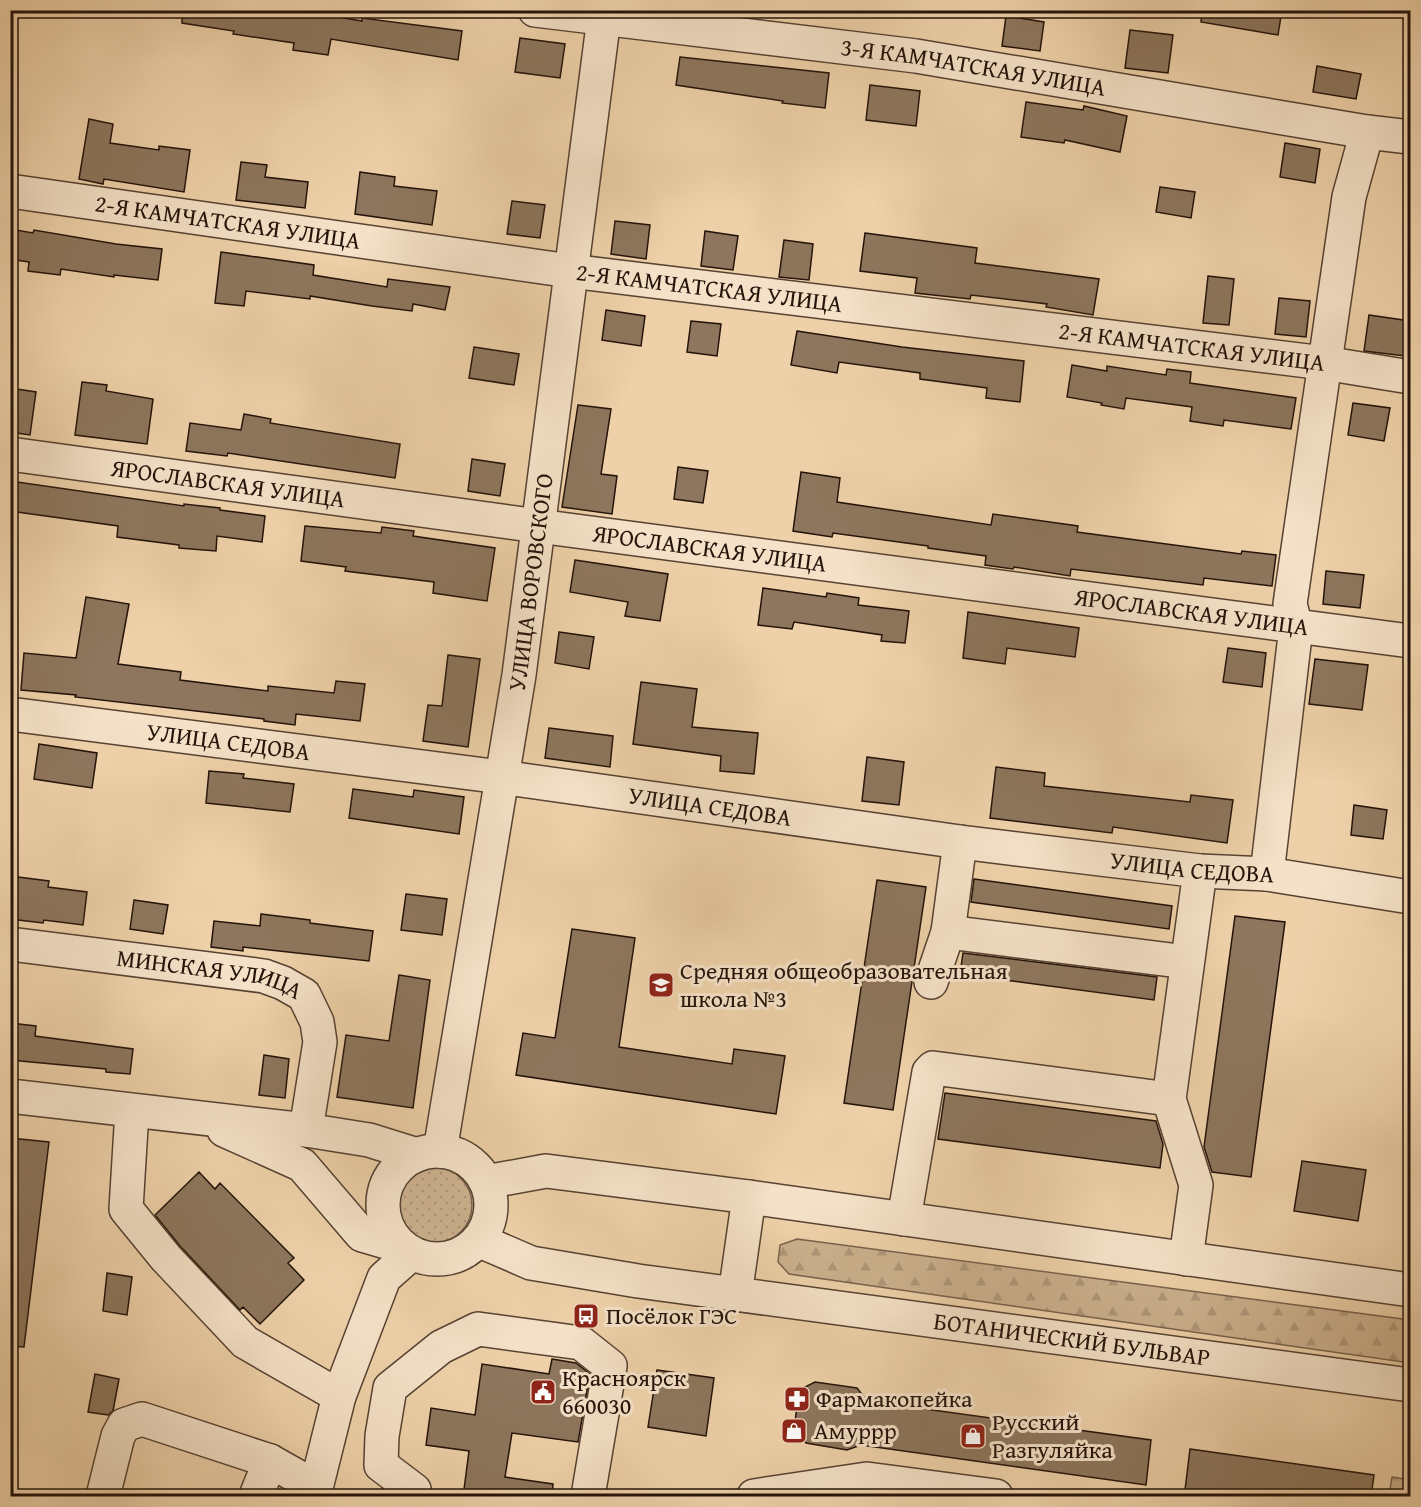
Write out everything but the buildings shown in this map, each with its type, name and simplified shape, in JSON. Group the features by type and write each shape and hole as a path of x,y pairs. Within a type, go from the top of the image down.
{"street":[{"name":"3-Я КАМЧАТСКАЯ УЛИЦА","path":"535,10 604,15 916,56 1367,132 1410,137"},
{"name":"УЛИЦА ВОРОВСКОГО","path":"428,1153 519,675 604,15"},
{"path":"1268,874 1296,627 1290,603 1349,197 1367,132"},
{"name":"2-Я КАМЧАТСКАЯ УЛИЦА","path":"10,190 570,271 1324,363 1410,377"},
{"name":"ЯРОСЛАВСКАЯ УЛИЦА","path":"10,454 1410,641"},
{"name":"УЛИЦА СЕДОВА","path":"10,714 501,777 960,842 1200,871 1268,874 1410,897"},
{"path":"932,982 948,932 960,842"},
{"path":"1186,1258 1196,1185 1168,1099 1200,871"},
{"path":"948,932 1187,962"},
{"name":"МИНСКАЯ УЛИЦА","path":"10,944 264,976 284,983 304,995 317,1023 320,1042 306,1130"},
{"path":"904,1219 929,1072 933,1068 1168,1099"},
{"path":"10,1096 306,1130 369,1140 428,1153 454,1154 467,1160 486,1182 491,1206 489,1218 478,1240 469,1248 447,1258 436,1259 362,1235 302,1165 198,1118"},
{"path":"132,1111 126,1209 166,1258 245,1342 339,1396"},
{"path":"407,1250 387,1226 383,1212 383,1198 394,1172 404,1162 428,1153"},
{"path":"486,1182 546,1171 749,1197 1410,1290"},
{"path":"735,1295 749,1197"},
{"name":"БОТАНИЧЕСКИЙ БУЛЬВАР","path":"478,1240 531,1263 735,1295 1410,1385"},
{"path":"103,1497 118,1436 124,1425 142,1419 270,1461 315,1492 339,1396 384,1278 407,1250"},
{"path":"413,1497 414,1490 381,1465 382,1436 390,1388 441,1347 478,1329 581,1343 610,1366 588,1497"},
{"path":"256,1497 270,1461"},
{"path":"754,1497 867,1479 996,1497"}],"green space":[{"path":"434,1167 449,1170 461,1178 469,1190 472,1205 469,1220 461,1232 449,1240 434,1243 419,1240 407,1232 399,1220 396,1205 399,1190 407,1178 419,1170"},
{"path":"797,1239 1410,1320 1410,1363 789,1274 778,1262 780,1245"},
{"path":"1392,1477 1410,1480 1410,1496 1389,1496"}],"place":[{"name":"Средняя общеобразовательная школа №3","path":"661,985"},
{"name":"Посёлок ГЭС","path":"586,1316"},
{"name":"Красноярск 660030","path":"543,1392"},
{"name":"Фармакопейка","path":"797,1399"},
{"name":"Амуррр","path":"794,1431"},
{"name":"Русский Разгуляйка","path":"973,1436"}]}
